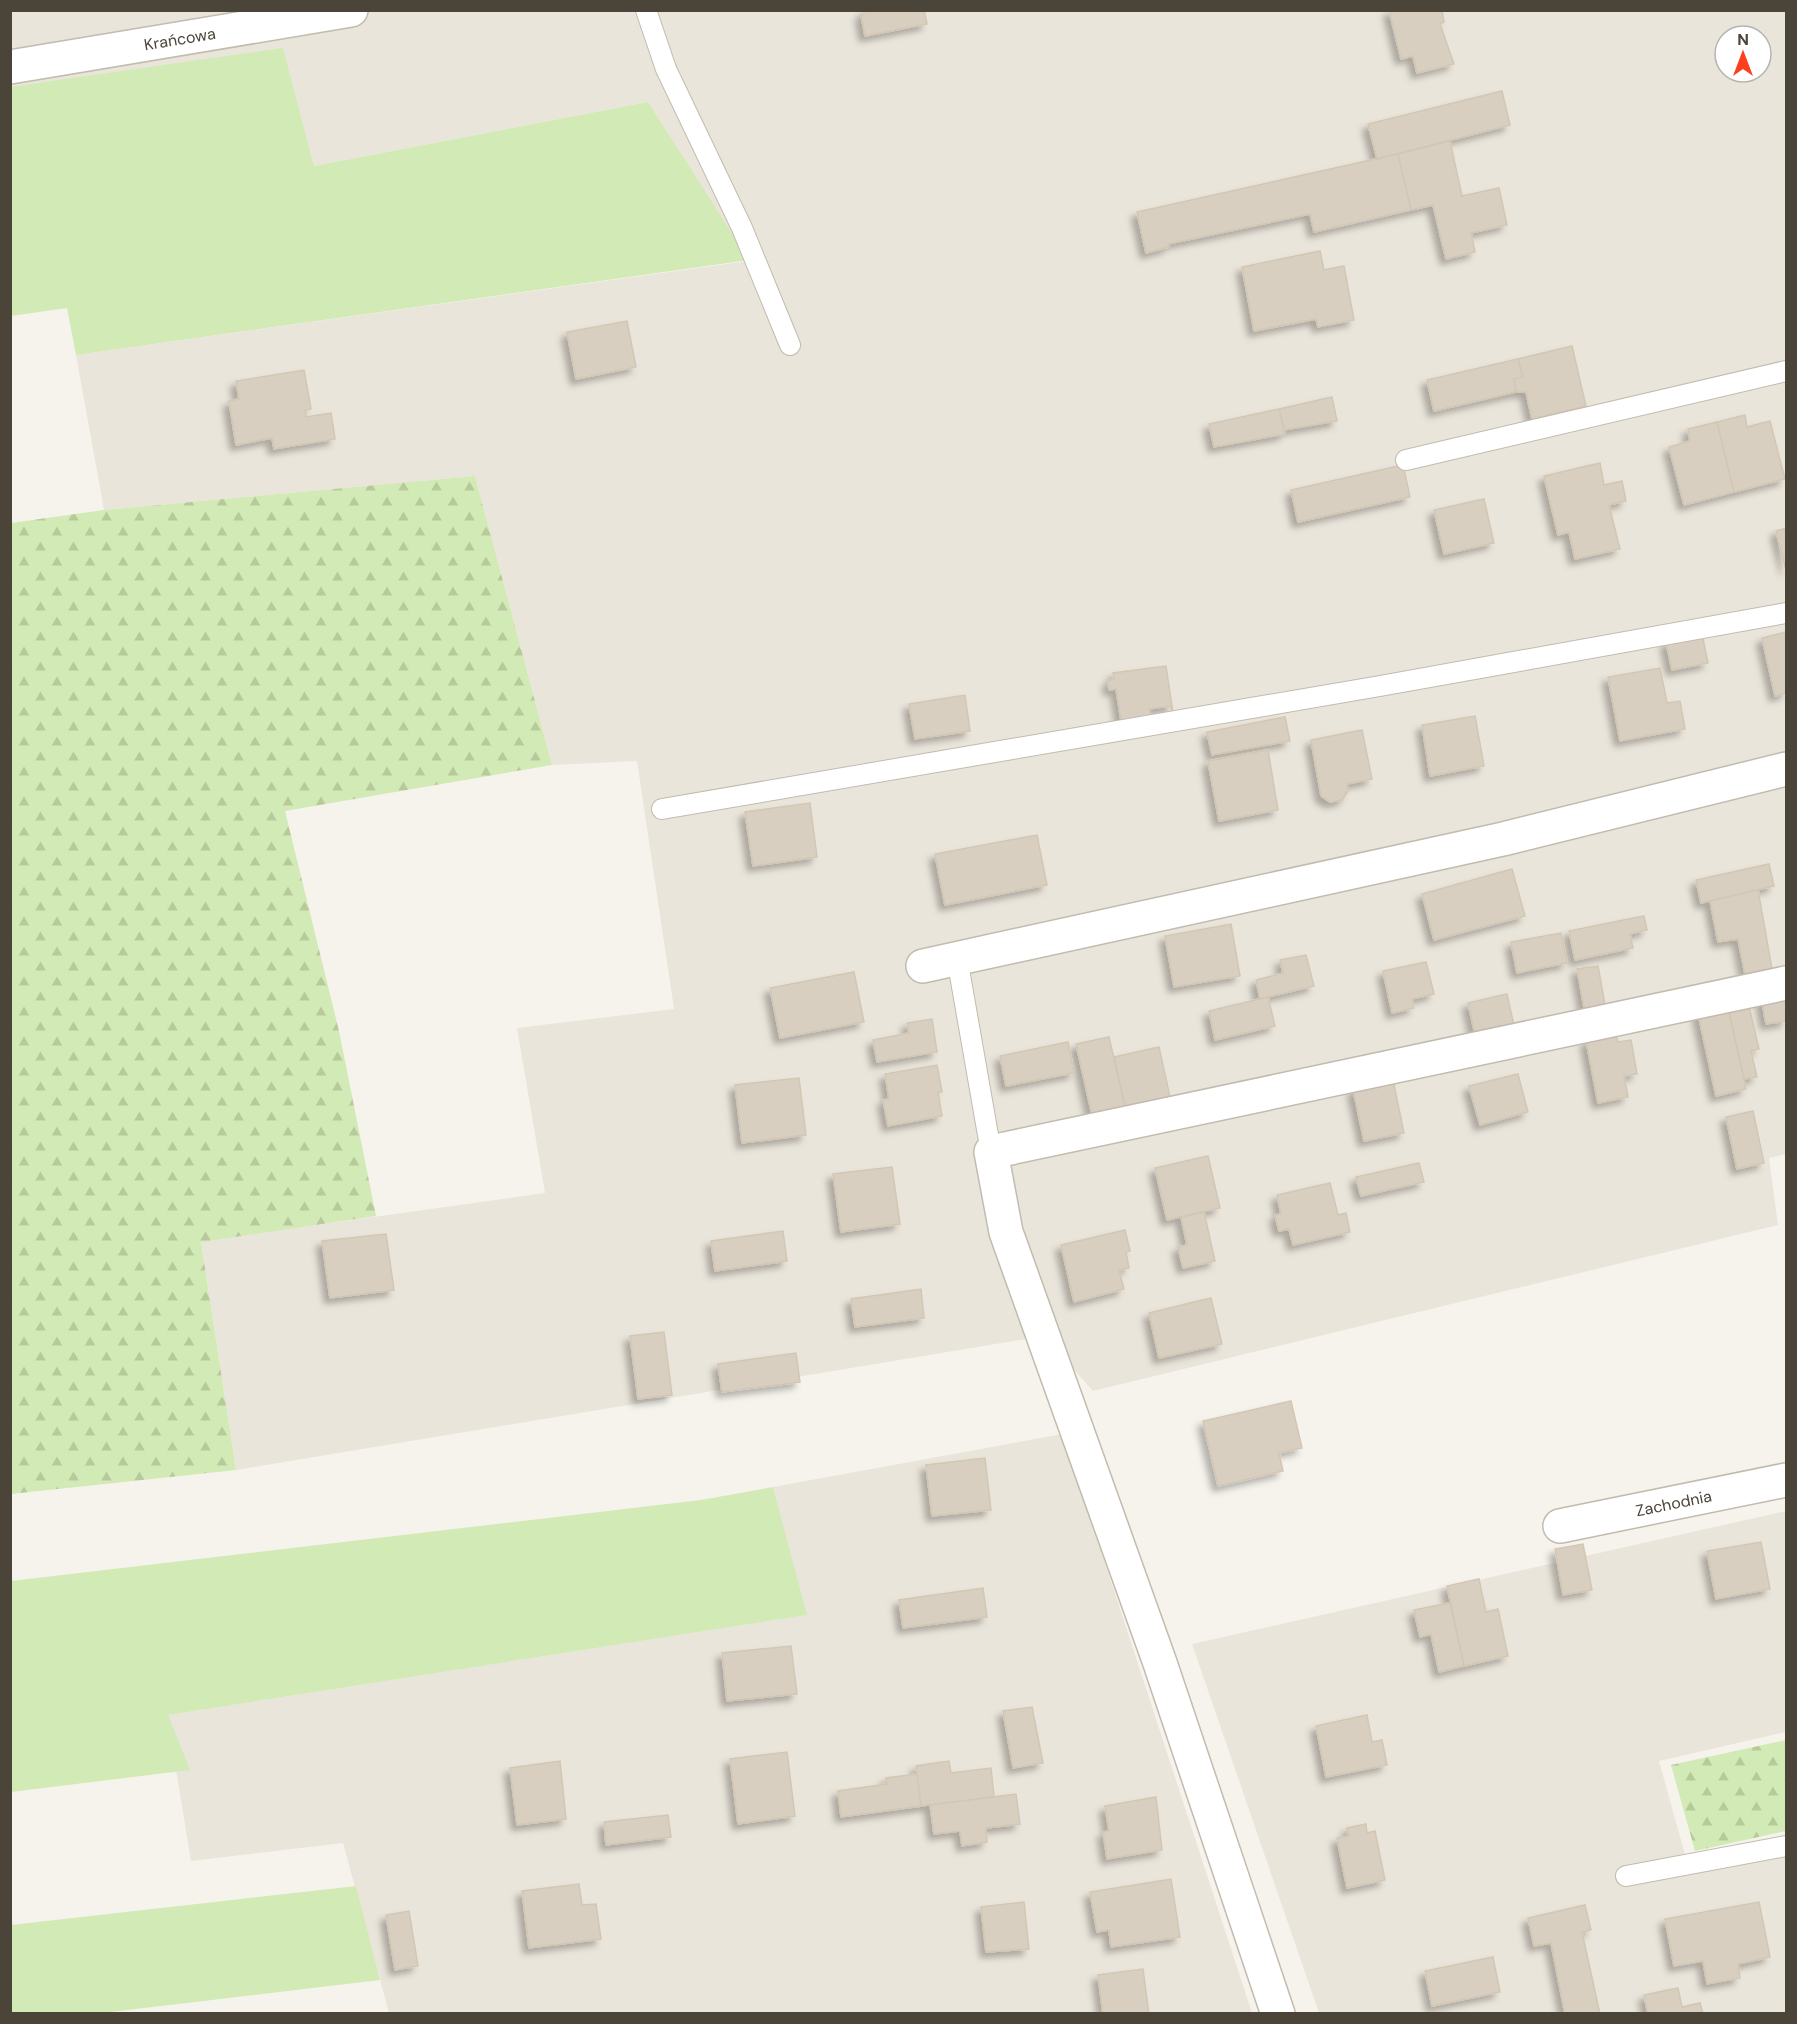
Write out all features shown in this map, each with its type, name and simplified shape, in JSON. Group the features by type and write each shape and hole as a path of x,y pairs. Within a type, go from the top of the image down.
{"street":[{"name":"Krańcowa","path":"10,67 351,10"},
{"path":"923,966 1503,839 1786,769"},
{"path":"1278,2013 1160,1663 1006,1233 991,1152 1786,983"},
{"name":"Zachodnia","path":"1560,1526 1786,1480"}],"lane":[{"path":"646,10 666,69 742,228 790,345"},
{"path":"1406,460 1786,371"},
{"path":"663,809 1380,686 1786,613"},
{"path":"957,958 991,1152"},
{"path":"1626,1876 1786,1846"}],"shaded area":[{"path":"10,11 1786,11 1786,1154 1769,1158 1778,1225 1093,1391 1044,1336 236,1470 201,1241 545,1193 517,1028 674,1009 637,761 552,765 475,476 104,510 76,355 748,261 648,102 314,166 283,49 11,87"},
{"path":"1063,1434 1252,2013 389,2013 343,1843 191,1861 167,1715 806,1615 773,1487"},
{"path":"1786,1511 1786,1732 1659,1761 1689,1869 1786,1852 1786,2013 1319,2013 1192,1644"}],"green space":[{"path":"283,48 314,166 648,102 749,260 76,355 67,308 11,316 10,87"},
{"path":"475,476 552,765 285,811 339,1031 376,1216 201,1242 236,1470 11,1494 11,523 104,510"},
{"path":"773,1487 807,1615 168,1715 190,1770 11,1792 11,1581 701,1500"},
{"path":"1786,1740 1786,1831 1695,1851 1671,1765"},
{"path":"356,1886 380,1980 102,2013 11,2013 11,1925"}],"building":[{"path":"864,10 924,10 927,24 865,36 861,15 864,14"},
{"path":"1389,10 1442,10 1444,22 1440,24 1454,64 1417,73 1413,56 1401,59"},
{"path":"1502,91 1510,125 1377,159 1368,124"},
{"path":"1450,141 1462,196 1499,188 1507,225 1471,233 1475,252 1446,259 1433,205 1411,210 1398,154"},
{"path":"1398,154 1411,210 1314,232 1310,214 1168,244 1169,247 1146,253 1137,212"},
{"path":"1320,251 1324,270 1344,266 1354,320 1318,327 1316,319 1254,331 1242,267"},
{"path":"627,321 636,367 576,379 567,332"},
{"path":"1572,346 1586,406 1532,419 1526,392 1516,392 1514,379 1523,377 1518,359"},
{"path":"1518,359 1523,377 1514,379 1516,392 1434,411 1427,380"},
{"path":"304,370 311,409 305,410 306,417 331,413 335,439 274,449 272,438 236,445 229,401 239,399 236,381"},
{"path":"1332,397 1337,421 1284,430 1279,409"},
{"path":"1279,409 1285,434 1214,447 1209,424"},
{"path":"1745,415 1747,427 1770,421 1785,479 1734,492 1717,422"},
{"path":"1717,422 1734,492 1684,505 1669,447 1690,441 1688,429"},
{"path":"1600,463 1604,485 1622,481 1626,501 1609,505 1620,549 1575,559 1569,532 1558,535 1544,476"},
{"path":"1403,465 1410,497 1298,522 1291,490"},
{"path":"1484,499 1494,543 1444,554 1434,510"},
{"path":"1786,528 1786,570 1776,531"},
{"path":"1786,632 1786,693 1775,696 1762,638"},
{"path":"1702,634 1708,663 1672,670 1666,642"},
{"path":"1166,666 1173,713 1170,706 1149,709 1151,716 1121,721 1116,689 1109,690 1108,681 1114,679 1113,673"},
{"path":"1660,668 1667,703 1680,701 1685,729 1620,741 1608,677"},
{"path":"965,695 970,731 915,739 909,704"},
{"path":"1475,716 1484,766 1430,776 1422,725"},
{"path":"1285,717 1290,741 1212,755 1207,732"},
{"path":"1362,730 1372,779 1347,784 1348,791 1342,800 1330,802 1321,796 1311,740"},
{"path":"1268,750 1278,810 1219,821 1208,761"},
{"path":"810,803 817,857 753,866 745,812"},
{"path":"1037,835 1047,885 945,905 935,854"},
{"path":"1769,864 1774,886 1701,903 1696,880"},
{"path":"1512,869 1525,916 1434,940 1422,894"},
{"path":"1758,890 1772,969 1745,974 1738,939 1718,942 1710,901"},
{"path":"1644,916 1647,930 1630,934 1633,948 1575,960 1569,931"},
{"path":"1231,924 1240,976 1174,987 1165,936"},
{"path":"1561,933 1567,963 1517,973 1511,942"},
{"path":"1306,955 1314,986 1260,999 1256,980 1283,973 1280,960"},
{"path":"1426,962 1434,994 1412,999 1414,1008 1392,1013 1383,971"},
{"path":"1598,966 1605,1005 1584,1008 1577,969"},
{"path":"854,972 864,1022 780,1038 770,988"},
{"path":"1786,992 1786,1021 1766,1024 1761,996"},
{"path":"1507,994 1515,1030 1476,1039 1468,1003"},
{"path":"1268,997 1275,1026 1215,1040 1209,1011"},
{"path":"1727,1003 1746,1089 1716,1096 1697,1009"},
{"path":"1749,1006 1759,1049 1751,1051 1757,1077 1744,1079 1729,1011"},
{"path":"932,1019 937,1052 877,1062 873,1040 909,1033 907,1023"},
{"path":"1616,1035 1618,1042 1631,1040 1637,1074 1624,1076 1628,1097 1598,1103 1586,1040"},
{"path":"1109,1037 1125,1107 1092,1115 1076,1044"},
{"path":"1068,1042 1074,1073 1006,1086 1000,1056"},
{"path":"1159,1047 1170,1097 1125,1107 1114,1057"},
{"path":"937,1065 942,1092 938,1092 942,1116 888,1126 883,1100 889,1099 885,1074"},
{"path":"1518,1074 1528,1112 1480,1125 1469,1086"},
{"path":"799,1078 806,1135 742,1143 735,1085"},
{"path":"1393,1080 1404,1133 1364,1141 1353,1089"},
{"path":"1753,1111 1764,1163 1737,1169 1726,1117"},
{"path":"1208,1156 1220,1208 1167,1220 1155,1168"},
{"path":"1419,1163 1424,1182 1361,1196 1356,1177"},
{"path":"892,1167 900,1224 841,1232 833,1174"},
{"path":"1330,1183 1338,1215 1346,1213 1350,1232 1293,1245 1289,1229 1279,1231 1275,1215 1281,1214 1277,1195"},
{"path":"1204,1212 1215,1261 1183,1268 1178,1247 1187,1245 1181,1217"},
{"path":"1125,1230 1130,1251 1126,1252 1129,1268 1119,1270 1124,1289 1074,1302 1061,1245"},
{"path":"783,1231 787,1261 715,1271 711,1241"},
{"path":"386,1234 394,1290 330,1298 322,1241"},
{"path":"921,1289 924,1318 855,1327 851,1299"},
{"path":"1211,1298 1222,1344 1159,1358 1149,1313"},
{"path":"664,1332 672,1395 638,1399 630,1336"},
{"path":"796,1353 800,1382 722,1392 718,1364"},
{"path":"1291,1401 1302,1448 1279,1453 1283,1471 1218,1486 1203,1421"},
{"path":"985,1458 991,1510 932,1516 926,1465"},
{"path":"1761,1542 1770,1589 1716,1599 1707,1551"},
{"path":"1583,1544 1592,1590 1563,1595 1555,1549"},
{"path":"1479,1579 1486,1612 1498,1609 1508,1656 1464,1666 1447,1586"},
{"path":"983,1588 987,1617 903,1628 899,1600"},
{"path":"1450,1603 1464,1666 1439,1672 1431,1634 1420,1637 1414,1610"},
{"path":"791,1646 797,1694 727,1701 722,1653"},
{"path":"1032,1707 1043,1763 1013,1768 1003,1711"},
{"path":"1367,1715 1372,1742 1382,1740 1387,1765 1326,1777 1316,1726"},
{"path":"787,1752 795,1816 738,1824 730,1759"},
{"path":"560,1761 566,1819 517,1825 510,1768"},
{"path":"949,1761 951,1773 991,1768 994,1797 921,1806 916,1766"},
{"path":"917,1774 921,1806 841,1817 838,1791 887,1784 886,1778"},
{"path":"1016,1794 1020,1824 986,1828 987,1842 962,1846 960,1831 934,1834 930,1805"},
{"path":"1156,1797 1162,1850 1107,1859 1103,1832 1109,1831 1105,1806"},
{"path":"668,1815 671,1837 606,1845 604,1822"},
{"path":"1366,1824 1367,1833 1375,1831 1385,1880 1347,1888 1337,1838 1349,1836 1347,1828"},
{"path":"1171,1879 1180,1937 1111,1947 1109,1930 1097,1932 1090,1892"},
{"path":"579,1884 582,1905 596,1904 601,1939 529,1948 522,1891"},
{"path":"1024,1902 1029,1949 986,1952 981,1907"},
{"path":"1759,1902 1770,1957 1738,1964 1740,1978 1707,1984 1703,1961 1674,1966 1665,1919"},
{"path":"1585,1905 1591,1930 1582,1932 1600,2014 1565,2014 1551,1943 1534,1946 1528,1918"},
{"path":"409,1911 418,1966 395,1970 386,1915"},
{"path":"1493,1957 1500,1992 1432,2006 1425,1971"},
{"path":"1143,1969 1149,2014 1103,2014 1098,1975"},
{"path":"1678,1988 1682,2007 1700,2003 1703,2014 1648,2014 1644,1995"}]}
